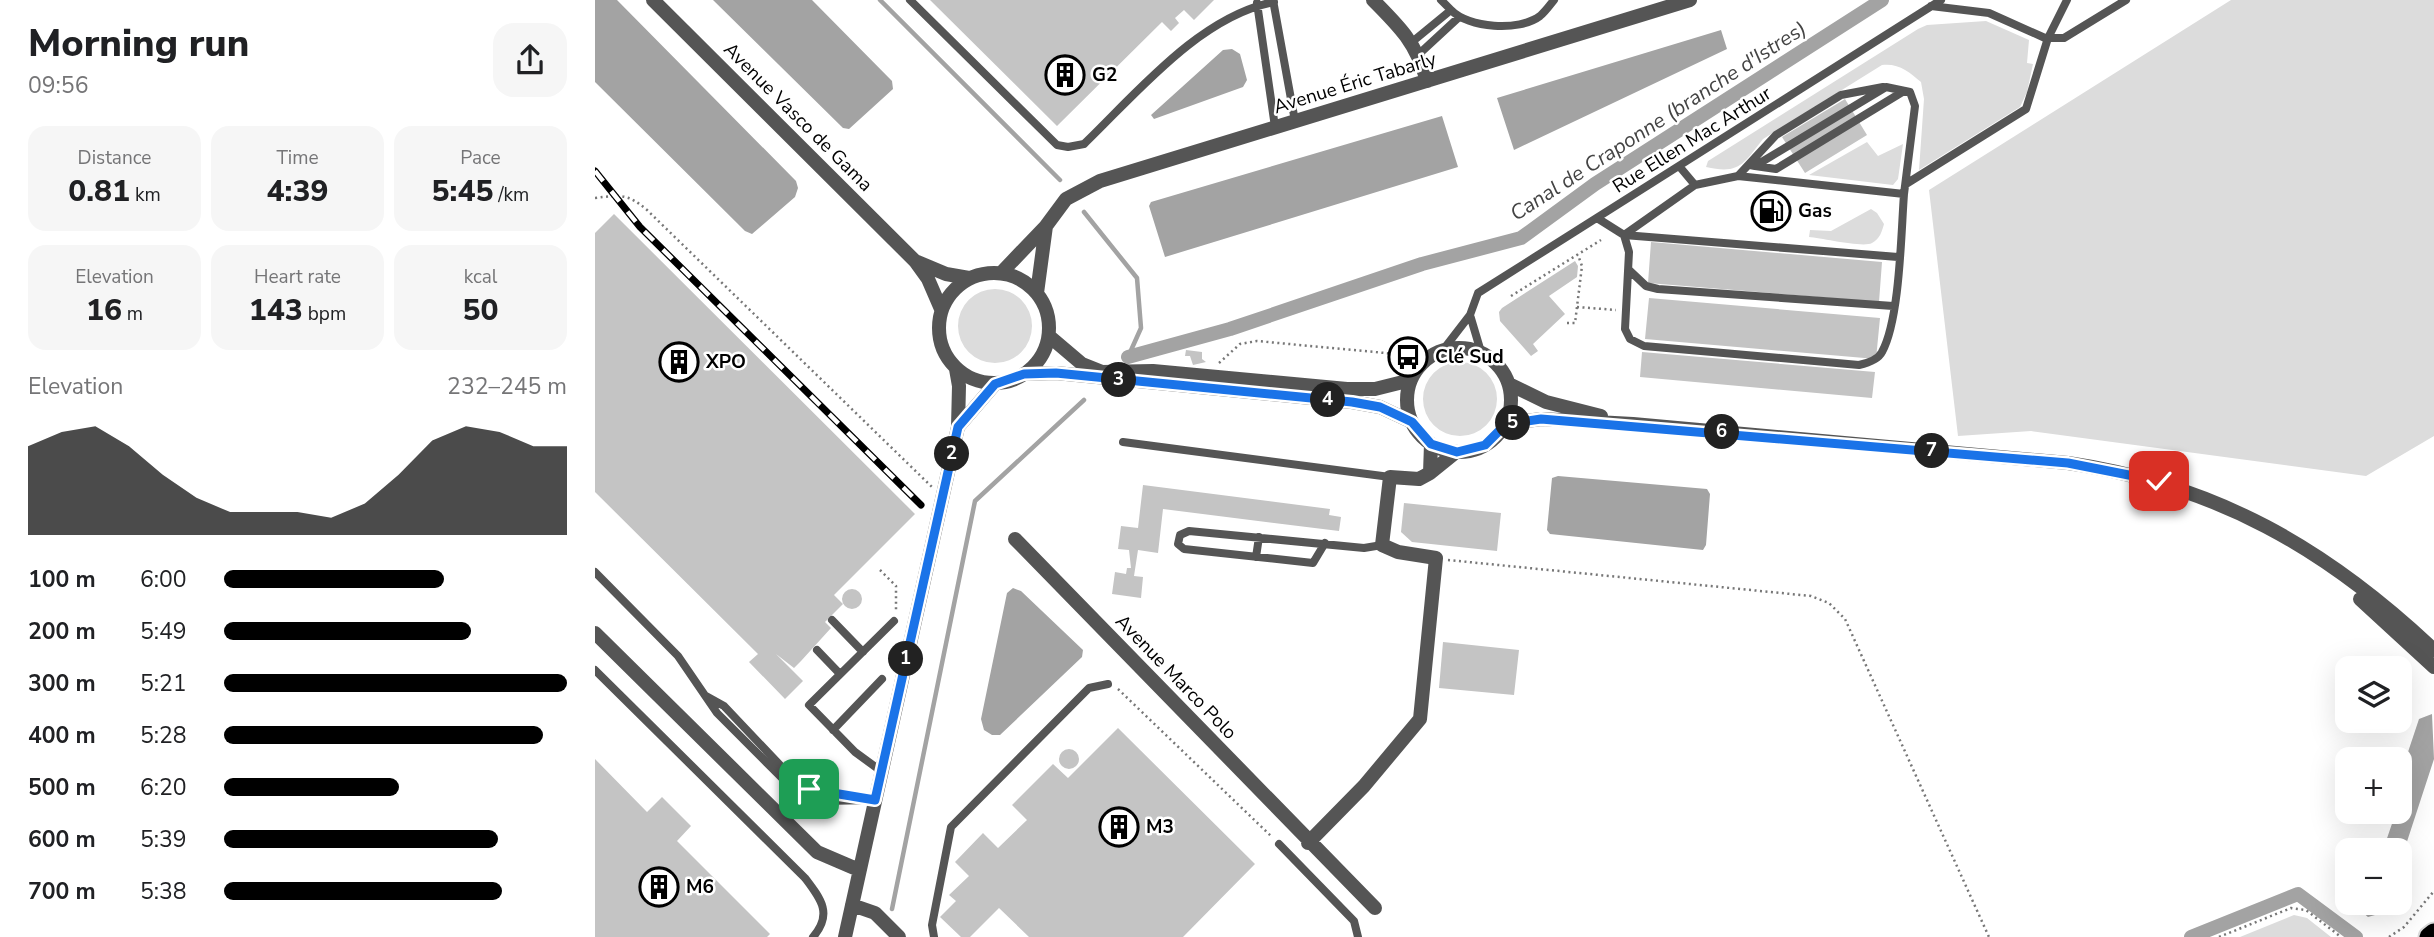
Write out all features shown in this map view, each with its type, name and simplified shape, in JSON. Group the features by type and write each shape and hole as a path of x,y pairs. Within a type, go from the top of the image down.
{"highway":[{"path":"2429,937 2434,933"}],"street":[{"name":"Avenue Vasco de Gama","path":"653,0 915,261"},
{"path":"1373,0 1415,48 1427,82"},
{"name":"Avenue Éric Tabarly","path":"1001,273 1066,199 1100,181 1690,0"},
{"path":"1037,293 1045,226"},
{"path":"915,261 946,274 969,278 1001,273 1015,277 1037,293 1045,306 1049,336 1045,351 1024,374"},
{"path":"915,261 928,279 941,309"},
{"path":"845,937 958,427 960,386 955,369 940,341 938,325 941,309 957,286 969,278"},
{"path":"1049,336 1082,364 1102,372 1153,371 1347,389 1375,389 1411,380"},
{"path":"1308,843 1364,786 1420,719 1436,558 1398,552 1382,545 1390,477 1419,479 1457,452 1485,445 1506,424 1512,398 1509,384 1494,360 1481,352 1456,348 1443,350 1424,361 1411,380 1407,394 1412,422"},
{"path":"955,369 974,379 995,384"},
{"path":"958,427 995,384 1024,374 1056,373 1380,407 1412,422 1431,444 1457,452"},
{"path":"1509,384 1546,402 1633,424"},
{"path":"1506,424 1541,419 1633,424 2068,463 2115,470 2198,493 2281,533 2407,625 2434,650"},
{"path":"1430,473 1431,444"},
{"name":"Avenue Marco Polo","path":"1015,539 1308,843 1375,908"},
{"path":"2320,559 2434,667"},
{"path":"595,633 817,852 859,870"},
{"path":"852,905 875,913 899,937"}],"lane":[{"path":"910,0 1057,145 1068,148 1084,144 1198,38 1257,3 1274,1 1295,121"},
{"path":"1441,0 1458,18 1471,23 1515,24 1538,18 1555,0"},
{"name":"Rue Ellen Mac Arthur","path":"1443,350 1470,314 1478,293 1941,0"},
{"path":"1906,184 2026,109 2048,38 2067,0"},
{"path":"1931,6 1989,13 2048,38 2064,38 2126,0"},
{"path":"1257,3 1275,127"},
{"path":"1415,48 1451,10"},
{"path":"1415,48 1458,18"},
{"path":"1738,176 1886,87"},
{"path":"1625,234 1629,270 1625,329 1630,339 1644,346 1859,365 1872,362 1882,353 1893,306 1915,106 1910,92 1886,87 1841,94 1776,135 1753,165"},
{"path":"1753,165 1776,169 1905,91"},
{"path":"1679,166 1695,185"},
{"path":"1625,234 1695,185 1738,176 1904,194"},
{"path":"1597,218 1625,234 1898,257"},
{"path":"1629,270 1646,286 1658,289 1893,306"},
{"path":"1470,314 1481,352"},
{"path":"1123,442 1390,477"},
{"path":"1325,543 1313,563 1184,550 1178,544 1180,535 1189,530 1325,543 1364,548 1382,545"},
{"path":"1256,557 1259,537"},
{"path":"595,572 678,656 717,713 793,789 823,802 875,800"},
{"path":"832,620 863,652"},
{"path":"881,771 870,765 809,705 894,621"},
{"path":"817,650 840,674"},
{"path":"595,670 805,878 825,909 824,921 813,937"},
{"path":"833,730 882,679"},
{"path":"934,937 932,925 951,827 1089,688 1108,684"},
{"path":"1279,844 1354,921 1358,937"}],"path":[{"path":"595,198 622,194 632,197 942,498"},
{"path":"1511,296 1601,240"},
{"path":"1567,323 1576,323 1582,266 1578,255"},
{"path":"1577,307 1626,311"},
{"path":"1205,376 1240,344 1257,341 1396,354 1424,361"},
{"path":"1454,561 1811,596 1829,603 1845,619 1872,672 1989,937"},
{"path":"880,570 896,586 894,621"},
{"path":"1108,684 1124,692 1279,844"},
{"path":"2389,937 2403,927 2434,891"},
{"path":"2219,937 2291,908 2306,910 2341,937"}],"shaded area":[{"path":"595,0 617,0 796,181 798,188 795,197 752,234 745,231 595,82"},
{"path":"713,0 812,0 892,81 893,89 849,129 843,128"},
{"path":"2231,0 2434,0 2434,436 2366,476 2031,431 1958,436 1929,190"},
{"path":"1986,21 2029,40 2027,63 2033,64 2027,92 2020,107 1919,170 1924,99 1921,82 1894,65 1882,65 1763,139 1740,165 1727,169 1706,167 1708,161 1918,29 1927,25"},
{"path":"1721,30 1727,49 1514,150 1497,98"},
{"path":"1232,49 1240,54 1247,80 1243,87 1154,119 1151,115 1223,50"},
{"path":"1442,116 1458,167 1165,257 1149,206 1151,202"},
{"path":"1867,142 1878,156 1903,144 1898,179 1893,185 1809,175"},
{"path":"1871,209 1884,224 1879,237 1872,243 1852,244 1809,237 1810,230 1831,231"},
{"path":"988,289 1002,289 1016,295 1026,305 1032,326 1030,340 1016,357 1002,363 988,363 974,357 964,347 958,333 958,319 964,305 974,295"},
{"path":"1453,362 1467,362 1481,368 1491,378 1497,399 1495,413 1481,430 1467,436 1453,436 1439,430 1429,420 1423,406 1423,392 1429,378 1439,368"},
{"path":"1558,476 1707,489 1710,494 1706,545 1703,550 1550,534 1547,530 1552,478"},
{"path":"1013,588 1021,591 1083,650 1082,657 1000,735 992,735 984,730 981,719 1007,593"},
{"path":"2432,714 2434,759 2408,838 2387,838 2392,824 2412,824 2412,747 2410,747 2419,719"},
{"path":"2294,915 2307,918 2331,937 2240,937"}],"building":[{"name":"G2","path":"930,0 1214,0 1194,20 1184,10 1175,18 1179,23 1171,31 1162,22 1057,126"},
{"path":"1845,99 1867,135 1805,173 1782,137"},
{"name":"XPO","path":"614,214 915,514 834,595 843,604 825,622 831,628 801,661 794,668 776,654 803,681 785,699 749,662 758,654 595,492 595,233"},
{"path":"1651,242 1882,262 1879,302 1648,283"},
{"path":"1575,261 1578,266 1577,277 1549,296 1565,314 1533,344 1538,351 1531,356 1500,321 1499,312"},
{"path":"1649,298 1880,318 1876,359 1645,339"},
{"path":"1186,350 1202,352 1202,359 1206,362 1193,365 1190,356 1185,356"},
{"path":"1642,352 1875,372 1872,398 1640,377"},
{"path":"1143,485 1330,509 1329,515 1341,517 1339,531 1163,509 1158,553 1138,550 1134,576 1143,577 1141,598 1112,594 1115,572 1126,574 1127,568 1131,568 1129,550 1118,549 1121,526 1138,528"},
{"path":"1404,503 1501,513 1497,551 1412,542 1401,532"},
{"path":"852,589 859,592 862,599 859,606 852,609 845,606 842,599 845,592"},
{"path":"1443,642 1519,650 1514,695 1439,688"},
{"name":"M3","path":"1118,728 1255,864 1183,937 1029,937 999,908 970,937 961,937 940,917 956,901 949,895 969,876 955,862 983,833 998,848 1027,820 1012,805 1053,764 1068,778"},
{"path":"1069,749 1076,752 1079,759 1076,766 1069,769 1062,766 1059,759 1062,752"},
{"name":"M6","path":"595,759 647,812 662,797 691,826 677,841 770,934 767,937 595,937"}],"waterway":[{"path":"880,0 1060,180"},
{"name":"Canal de Craponne (branche d'Istres)","path":"1128,357 1230,329 1422,264 1521,238 1595,184 1882,0"},
{"path":"1084,212 1137,278 1141,328 1128,357"},
{"name":"Canal de Craponne (branche d'Istres)","path":"892,909 975,501 1084,400"},
{"path":"2191,937 2298,894 2356,937"}],"railway":[{"path":"595,171 640,227 921,505"}],"place":[{"name":"G2","path":"1065,75"},
{"name":"Gas","path":"1771,211"},
{"name":"Clé Sud","path":"1408,357"},
{"name":"XPO","path":"679,362"},
{"name":"M3","path":"1119,827"},
{"name":"M6","path":"659,887"}],"route":[{"path":"809,789 875,800 958,427 995,384 1024,374 1056,373 1380,407 1412,422 1431,444 1443,450 1457,452 1471,451 1485,445 1497,436 1506,424 1541,419 1633,424 2068,463 2115,470 2159,481"}]}
